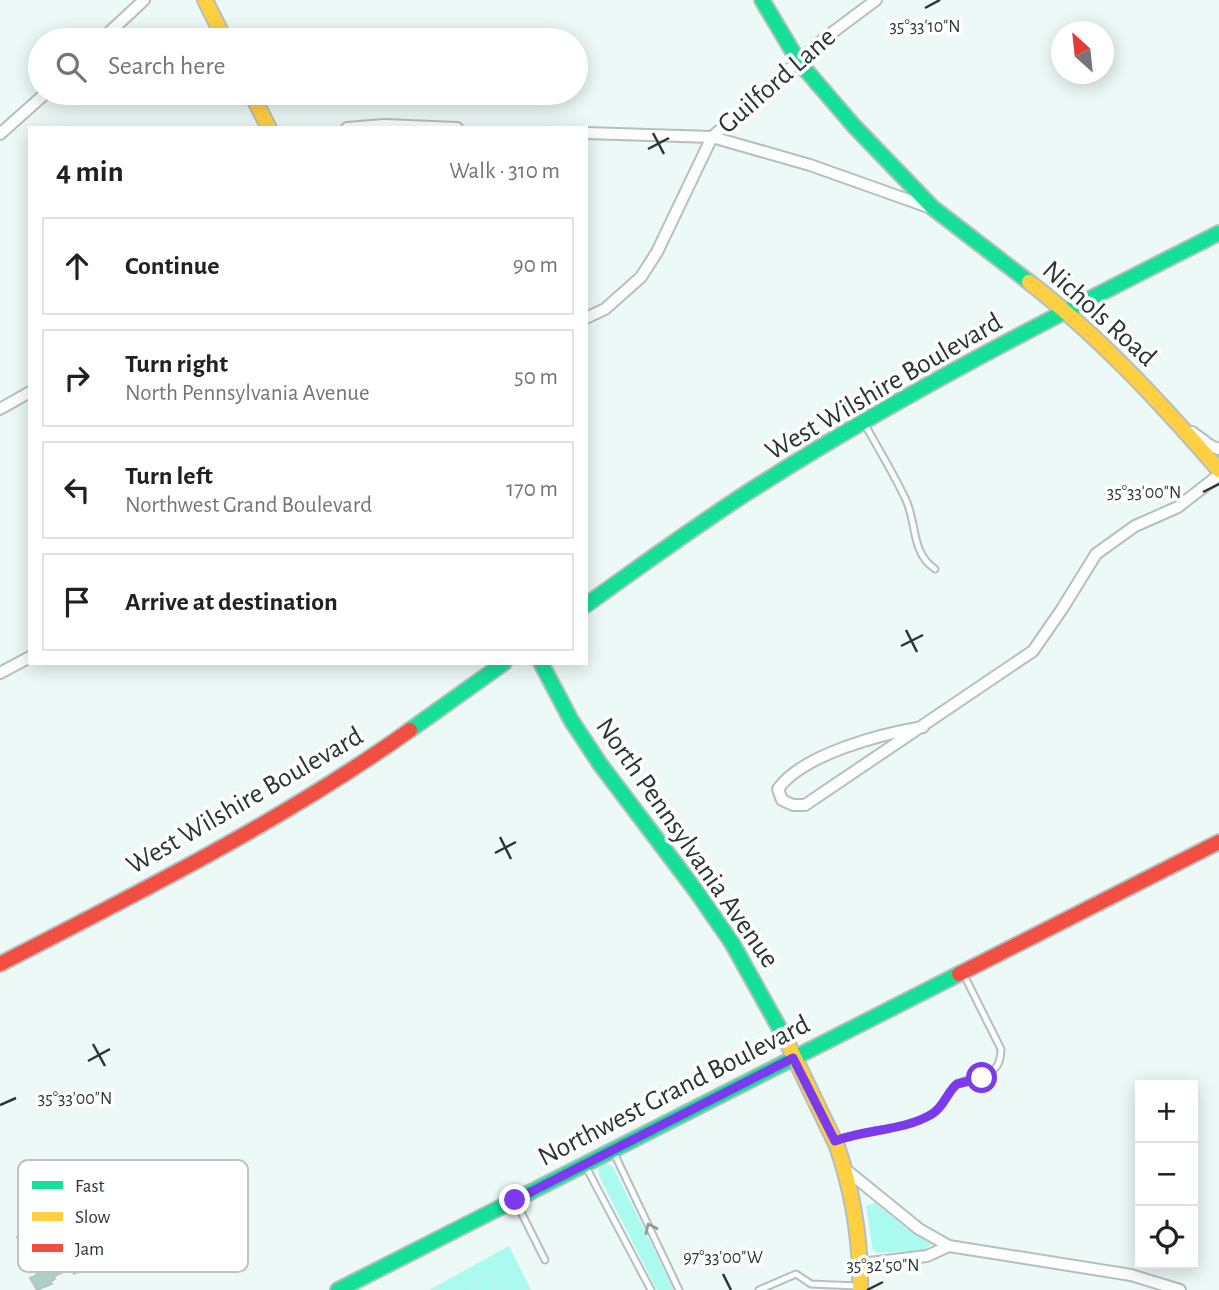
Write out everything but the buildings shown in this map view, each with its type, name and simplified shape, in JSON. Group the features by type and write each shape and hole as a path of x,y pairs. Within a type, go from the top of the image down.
{"street":[{"path":"114,28 144,0"},
{"path":"205,0 219,28"},
{"name":"Nichols Road","path":"762,0 799,62 854,126 933,208 1067,311 1176,420 1219,470"},
{"name":"Guilford Lane","path":"588,132 712,137 825,38 876,0"},
{"path":"0,134 33,105"},
{"path":"257,105 268,126"},
{"path":"372,126 408,126"},
{"path":"588,317 605,309 642,277 657,252 712,137"},
{"name":"Nichols Road","path":"712,137 810,165 933,208"},
{"name":"West Wilshire Boulevard","path":"588,604 703,522 864,423 1067,311 1219,233"},
{"path":"0,409 28,393"},
{"path":"1176,420 1210,446 1219,449"},
{"path":"923,727 885,733 838,750 787,777 778,789 782,800 793,806 805,805 923,727 1033,651 1096,554 1135,526 1178,507 1219,475"},
{"path":"0,673 28,658"},
{"name":"West Wilshire Boulevard","path":"1,960 179,872 352,771 502,665"},
{"name":"North Pennsylvania Avenue","path":"542,665 582,737 734,945 793,1058 835,1141 845,1169 855,1211 861,1264 860,1288"},
{"name":"Northwest Grand Boulevard","path":"338,1290 1219,842"},
{"path":"845,1169 919,1228 949,1246 1131,1275 1180,1290"},
{"path":"861,1264 927,1256 949,1246"}],"lane":[{"path":"864,423 906,499 919,550 928,564 935,569"},
{"path":"835,1141 853,1134 910,1123 929,1116 940,1107 957,1084 982,1078 994,1070 1001,1056 1001,1049 962,972"},
{"path":"612,1150 680,1290"},
{"path":"584,1164 651,1290"},
{"path":"515,1200 545,1260"},
{"path":"759,1290 796,1274 810,1287 860,1288"}],"path":[{"path":"465,1290 481,1277 490,1279 503,1290"}],"shaded area":[{"path":"606,1163 613,1167 674,1290 657,1290 600,1178 598,1169"},
{"path":"875,1203 930,1245 924,1250 879,1253 873,1251 866,1206"},
{"path":"509,1246 531,1290 429,1290"}],"traffic: fast":[{"path":"762,0 799,62 854,126 933,208 1029,282"},
{"path":"588,604 741,496 875,415 1046,322 1219,233"},
{"path":"410,730 501,665"},
{"path":"542,665 571,720 600,764 732,943 786,1040"},
{"path":"338,1290 959,974"}],"traffic: slow":[{"path":"205,0 219,28"},
{"path":"257,105 268,126"},
{"path":"1029,282 1080,325 1128,371 1219,470"},
{"path":"786,1040 843,1164 857,1235 860,1290"}],"traffic: jam":[{"path":"0,964 261,825 312,795 410,730"},
{"path":"959,974 1219,842"}],"route":[{"path":"515,1200 793,1058 835,1141 853,1134 910,1123 929,1116 940,1107 957,1084 982,1078"}]}
